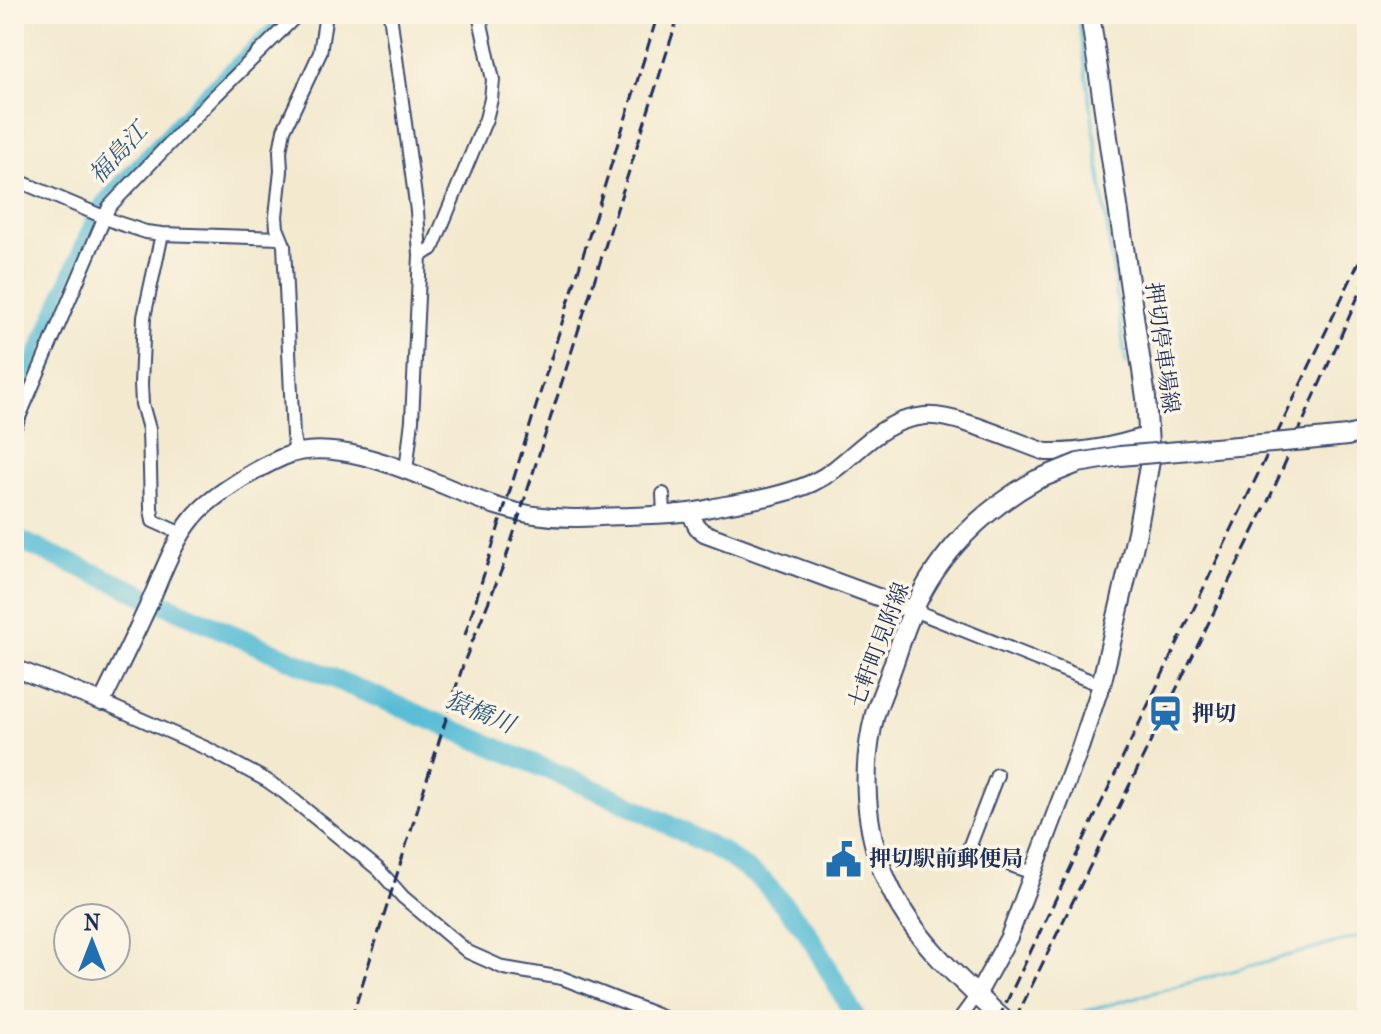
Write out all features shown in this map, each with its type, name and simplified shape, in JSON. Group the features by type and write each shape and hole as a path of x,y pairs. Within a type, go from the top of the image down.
{"main road":[{"name":"押切停車場線","path":"1090,14 1146,398 1150,461 1101,685"},
{"name":"七軒町見附線","path":"1004,1020 924,942 897,902 878,858 869,814 867,772 875,714 913,610 939,565 994,506 1036,480 1078,463 1120,456 1347,436 1367,431"}],"street":[{"path":"14,429 109,207 298,14"},
{"path":"296,452 284,245 276,216 280,151 284,130 320,53 326,14"},
{"path":"390,14 417,211 420,255 412,420 406,471"},
{"path":"420,255 432,249 486,119 491,99 493,80 479,14"},
{"path":"14,179 131,227 162,234 280,238"},
{"path":"162,234 144,317 142,404 149,429 153,521 182,534"},
{"path":"102,702 171,555 194,516 216,496 279,458 296,452 347,452 496,506 523,513 574,518 690,512 794,490 834,470 881,431 895,423 919,417 958,421 1046,452 1087,449 1149,435"},
{"path":"663,494 664,514"},
{"path":"690,512 697,527 704,533 913,610 1101,685 1009,937 977,995 959,1020"},
{"path":"14,668 102,702 208,749 276,786 378,869 403,897 468,952 504,968 562,978 670,1020"},
{"path":"997,775 970,845 972,850 1032,873"}],"waterway":[{"name":"福島江","path":"14,403 102,201 201,96 288,14"},
{"path":"1078,14 1126,364"},
{"name":"猿橋川","path":"14,538 624,802 724,853 763,881 806,930 857,1020"},
{"path":"1068,1016 1367,934"}],"railway":[{"path":"465,635 658,14"},
{"path":"351,1020 464,662 504,564 679,14"},
{"path":"998,1020 1367,245"},
{"path":"1015,1020 1271,495 1367,276"}],"place":[{"name":"押切","path":"1166,714"},
{"name":"押切駅前郵便局","path":"843,859"}]}
